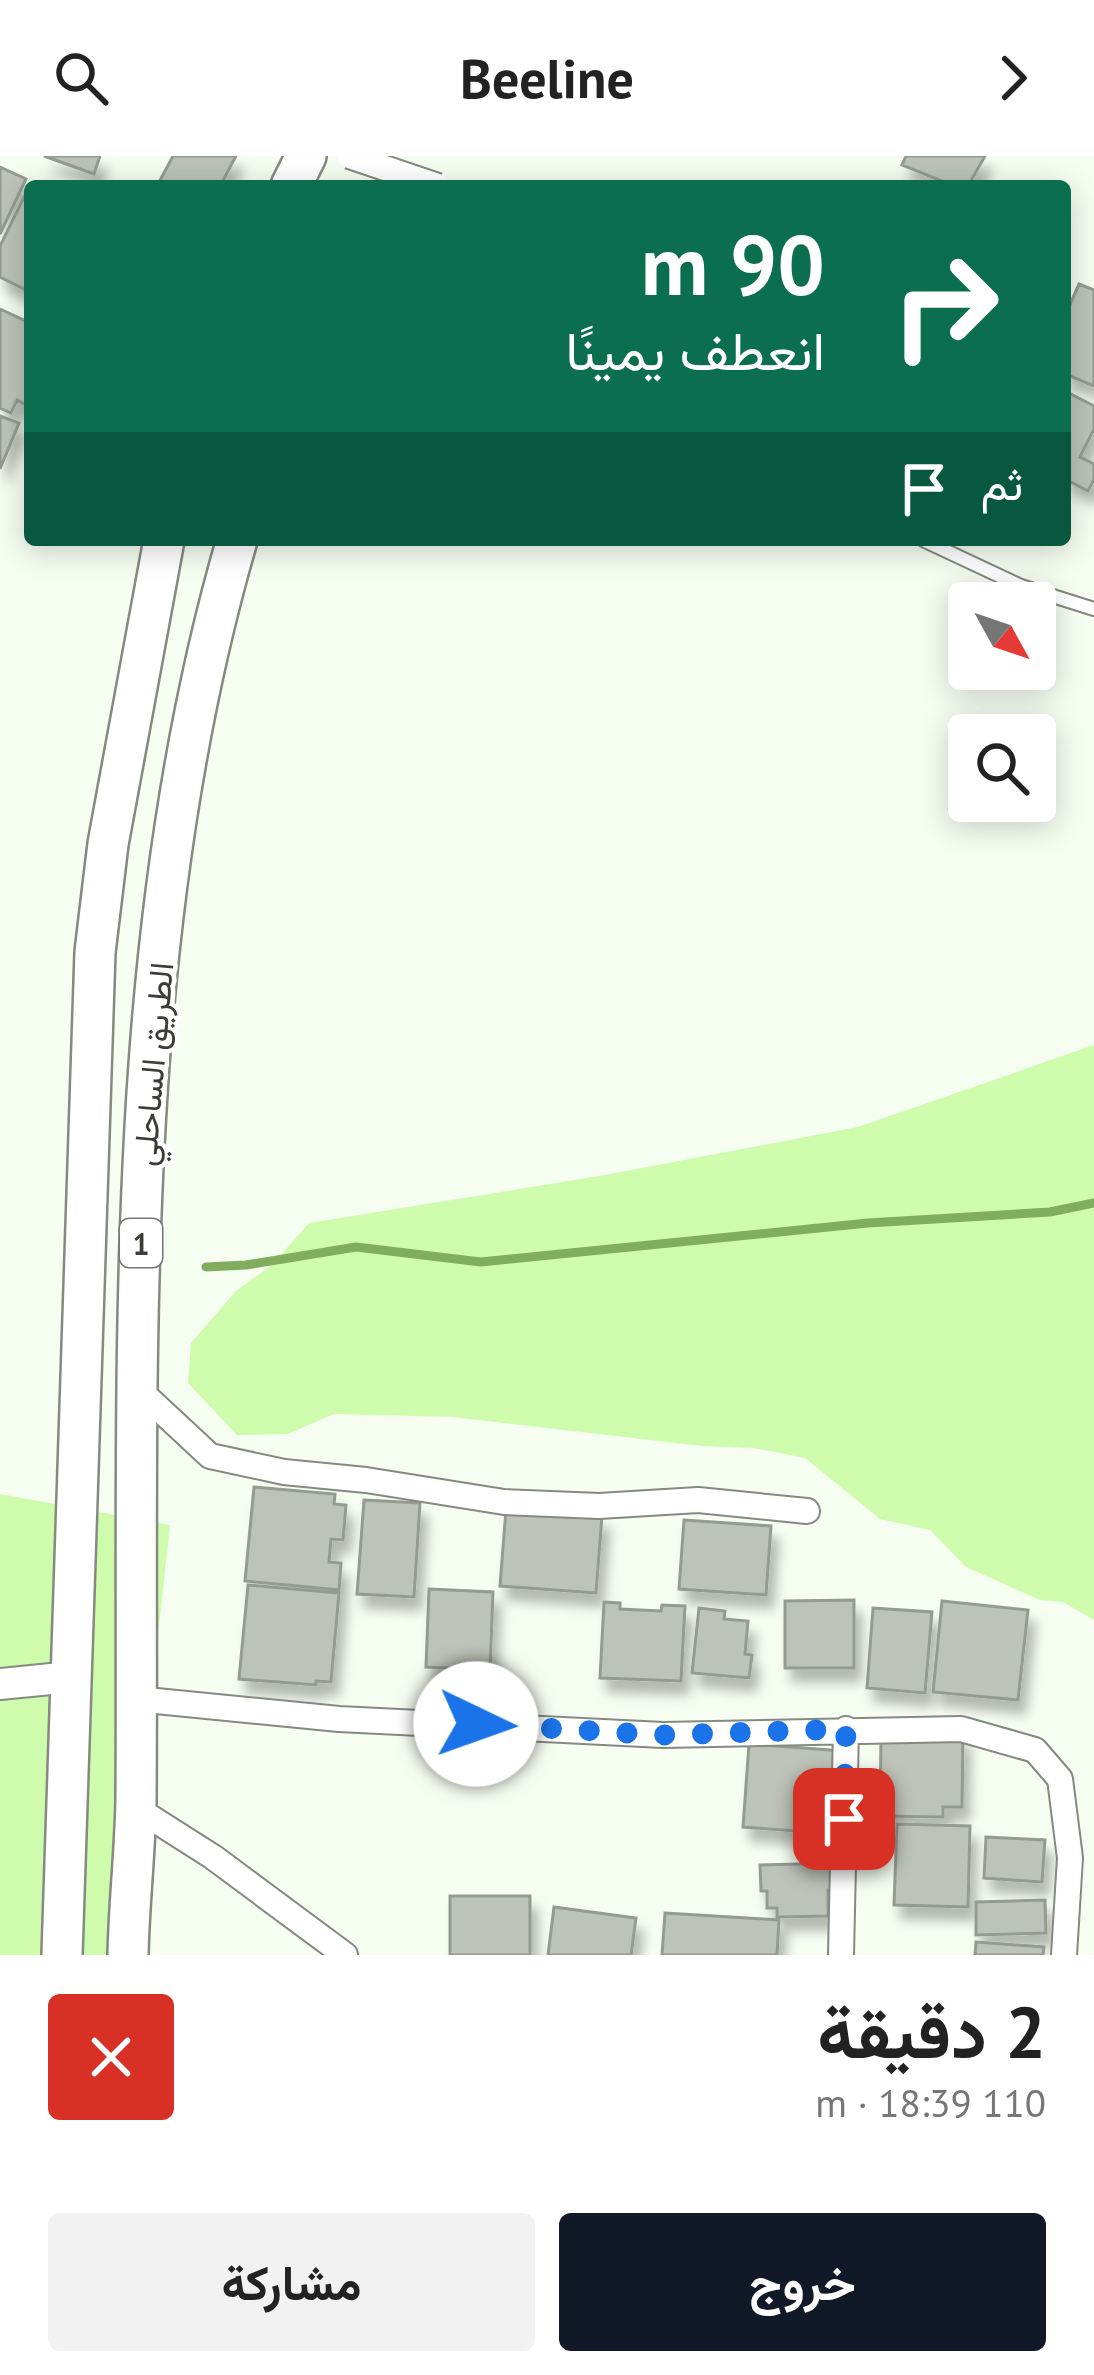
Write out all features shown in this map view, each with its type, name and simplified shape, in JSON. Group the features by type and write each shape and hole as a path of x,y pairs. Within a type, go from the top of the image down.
{"highway":[{"name":"الطريق الساحلي","path":"62,1955 95,952 128,727 163,546"},
{"name":"الطريق الساحلي","path":"128,1955 136,1808 144,1123 170,867 192,717 235,546"}],"street":[{"path":"349,156 420,180"},
{"path":"138,1389 210,1456 284,1472 504,1502 599,1506 698,1500 807,1511"},
{"path":"0,1684 71,1677"},
{"path":"136,1699 339,1719 663,1735 961,1729 1036,1750 1060,1779 1070,1858 1064,1955"},
{"path":"841,1955 846,1729"},
{"path":"136,1808 213,1857 345,1955"}],"lane":[{"path":"936,546 1021,586 1094,609"}],"green space":[{"path":"1094,1045 1094,1620 1063,1602 1040,1600 966,1567 930,1530 880,1519 805,1458 754,1448 453,1417 334,1414 288,1434 237,1435 188,1383 191,1343 236,1291 272,1265 309,1223 605,1175 858,1127"},
{"path":"0,1494 170,1525 123,1955 0,1955"}],"building":[{"path":"44,156 100,156 94,174"},
{"path":"173,156 236,156 223,180 160,180"},
{"path":"906,156 985,156 971,180 939,180 902,165"},
{"path":"0,167 26,179 0,234"},
{"path":"24,197 24,289 0,277 0,246"},
{"path":"1079,284 1094,290 1094,386 1071,376 1071,302"},
{"path":"0,309 24,320 24,404 17,400 11,413 0,408"},
{"path":"1071,394 1094,406 1094,429 1080,457 1094,464 1088,491 1071,482"},
{"path":"0,416 19,423 0,469"},
{"path":"254,1487 335,1494 334,1504 346,1505 343,1540 331,1539 329,1562 341,1563 339,1590 245,1581"},
{"path":"364,1500 420,1503 414,1597 357,1594"},
{"path":"506,1509 602,1516 596,1593 500,1586"},
{"path":"684,1520 771,1526 766,1595 679,1589"},
{"path":"248,1585 339,1593 331,1682 239,1679"},
{"path":"429,1589 493,1592 490,1670 426,1667"},
{"path":"854,1600 854,1668 785,1668 785,1601"},
{"path":"942,1601 1028,1610 1018,1700 933,1692"},
{"path":"604,1602 620,1603 620,1609 661,1611 662,1605 685,1606 681,1681 600,1678"},
{"path":"699,1608 725,1611 724,1619 748,1621 749,1678 692,1673"},
{"path":"873,1608 932,1612 925,1693 867,1688"},
{"path":"881,1734 963,1735 962,1807 943,1807 943,1817 880,1816"},
{"path":"749,1744 843,1751 836,1834 743,1827"},
{"path":"897,1824 970,1826 968,1907 894,1905"},
{"path":"986,1837 1045,1840 1042,1882 984,1878"},
{"path":"836,1863 836,1890 828,1890 828,1916 777,1917 777,1908 767,1908 760,1865"},
{"path":"450,1896 530,1896 530,1955 450,1955"},
{"path":"1045,1900 1046,1933 976,1935 976,1902"},
{"path":"554,1907 636,1918 631,1955 548,1955"},
{"path":"665,1913 779,1920 777,1955 662,1955"},
{"path":"976,1942 1044,1947 1043,1955 975,1955"}],"waterway":[{"path":"206,1267 356,1247 481,1262 868,1223 1050,1212 1094,1203"}],"route":[{"path":"476,1724 663,1735 846,1729 844,1819"}]}
